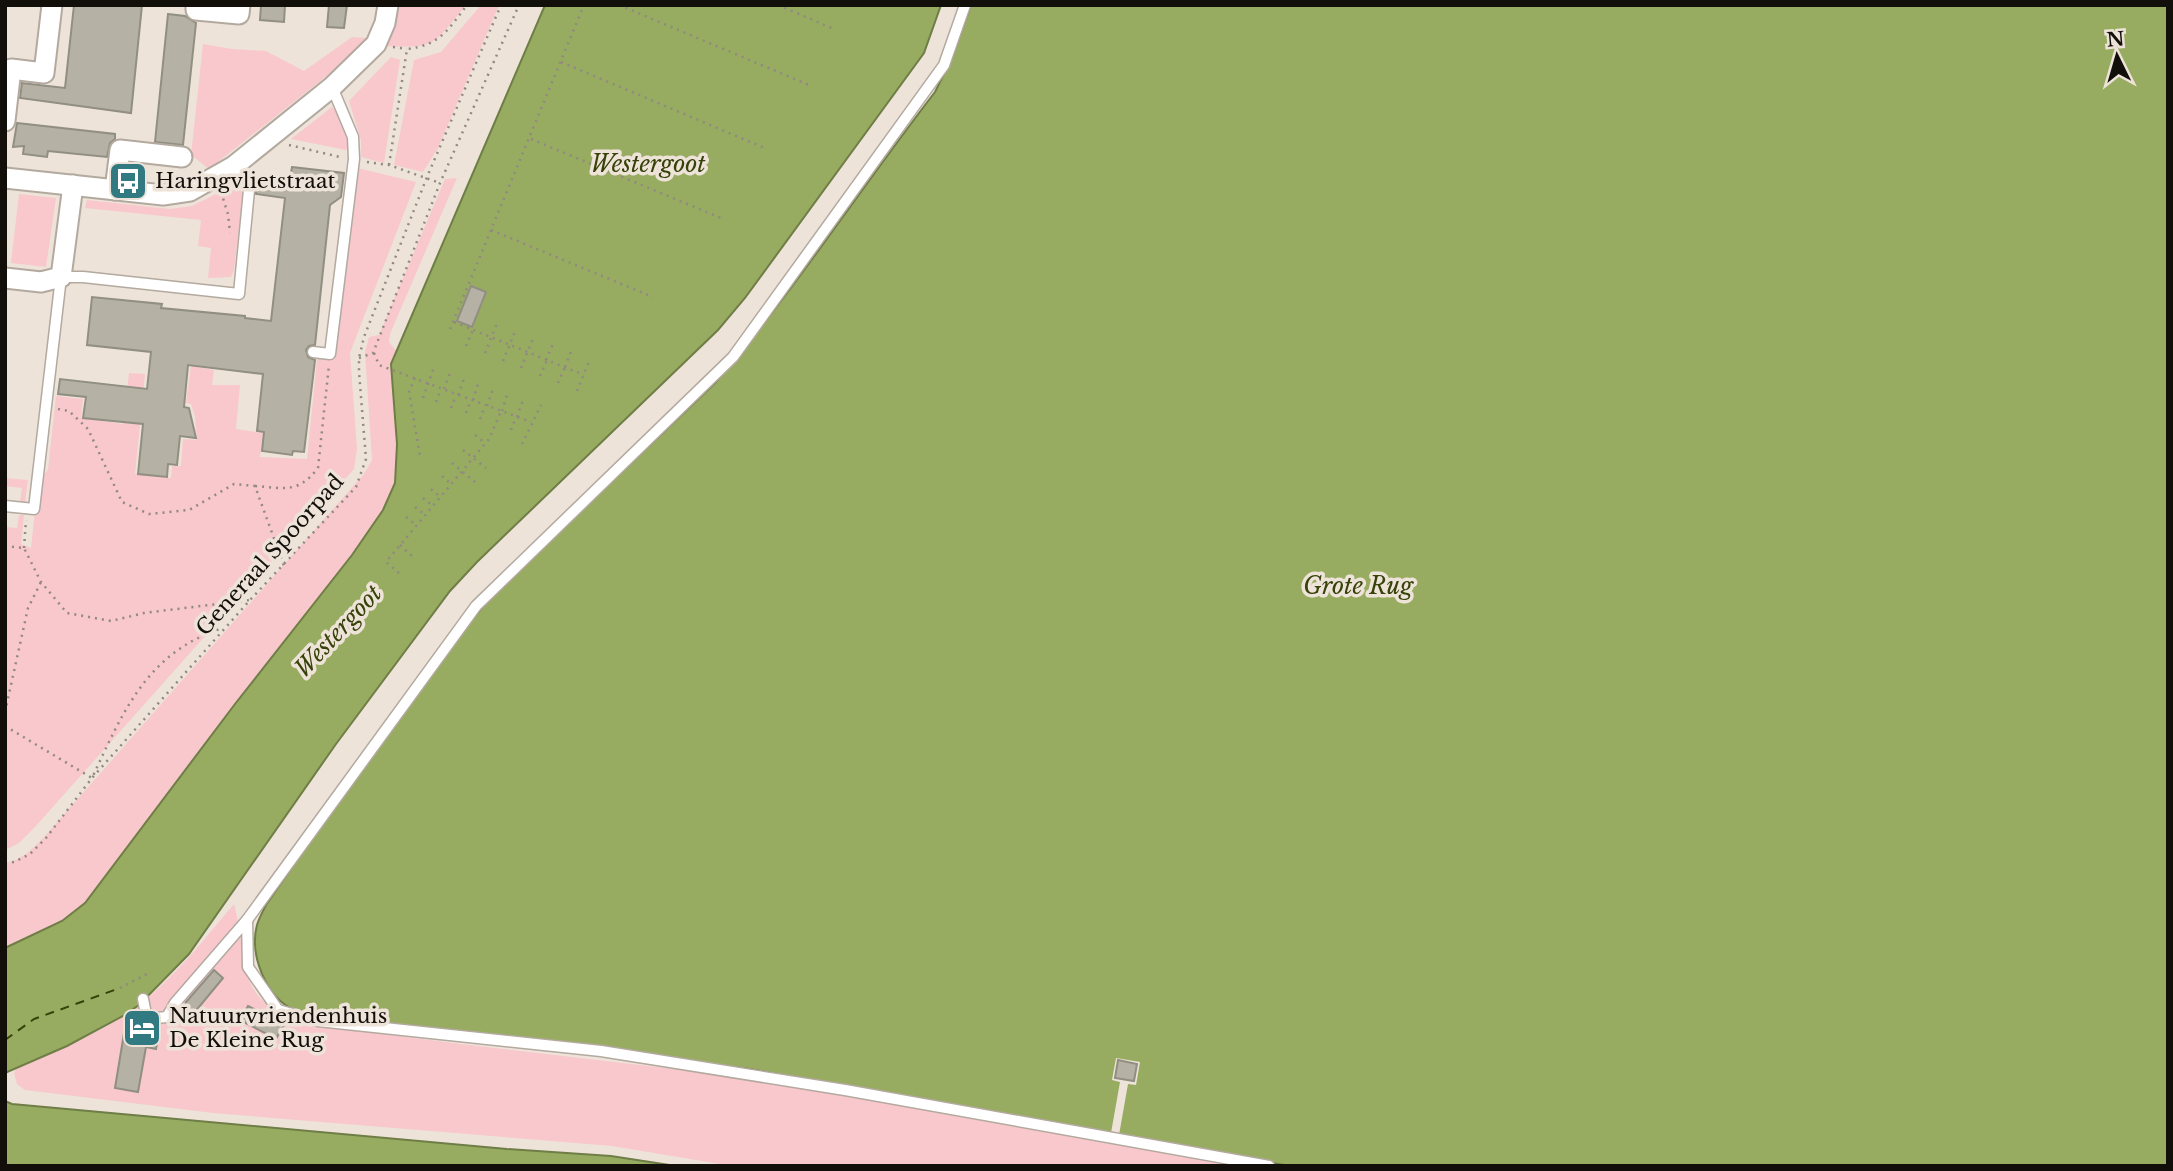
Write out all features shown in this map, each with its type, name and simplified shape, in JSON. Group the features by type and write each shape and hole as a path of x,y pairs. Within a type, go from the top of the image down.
{"street":[{"path":"5,121 11,69 44,73 52,5"},
{"path":"196,5 196,10 239,14 240,5"},
{"path":"5,178 172,195 190,191 234,166 332,88 376,44 385,23 388,5"},
{"path":"115,190 120,150 182,157"},
{"path":"5,278 41,282 61,277 73,186"}],"lane":[{"path":"143,999 146,1014 156,1018 167,1017 175,1003 247,920 476,606 733,357 944,65 964,5"},
{"path":"313,352 330,354 354,159 353,137 332,88"},
{"path":"5,506 34,509 61,277 239,294 249,190 234,166"},
{"path":"247,920 248,967 278,1010 318,1021 600,1051 845,1090 1269,1166"}],"path":[{"path":"389,165 407,48 424,47 435,42 467,5"},
{"name":"Generaal Spoorpad","path":"5,863 14,862 30,854 47,838 92,778 250,600 356,487 364,468 366,444 359,358 364,337 427,177 501,5"},
{"path":"359,358 373,352 440,183 519,5"},
{"path":"450,329 584,5"},
{"path":"619,5 809,85"},
{"path":"778,5 834,29"},
{"path":"561,62 767,149"},
{"path":"529,138 721,218"},
{"path":"427,177 440,183"},
{"path":"213,179 224,197 230,240"},
{"path":"491,230 653,297"},
{"path":"485,354 498,321"},
{"path":"454,322 584,375"},
{"path":"466,346 473,329"},
{"path":"503,360 516,329"},
{"path":"521,368 534,336"},
{"path":"540,376 553,344"},
{"path":"558,383 571,351"},
{"path":"373,352 379,365 531,422"},
{"path":"45,407 69,411 88,429 122,502 149,514 189,510 234,484 288,489 299,487 308,481 318,468 330,354"},
{"path":"577,391 590,359"},
{"path":"423,398 434,368"},
{"path":"436,402 450,373"},
{"path":"415,378 409,391 420,456"},
{"path":"451,408 464,379"},
{"path":"466,413 478,384"},
{"path":"480,419 493,389"},
{"path":"399,573 386,562 485,443 507,395"},
{"path":"511,430 523,400"},
{"path":"522,444 541,405"},
{"path":"475,435 485,443"},
{"path":"463,450 486,468"},
{"path":"452,463 475,482"},
{"path":"442,476 451,484"},
{"path":"255,486 284,566"},
{"path":"431,489 440,497"},
{"path":"423,498 433,506"},
{"path":"415,507 425,515"},
{"path":"28,508 23,548 41,582 67,613 111,621 144,613 250,600"},
{"path":"406,517 416,525"},
{"path":"5,545 23,548"},
{"path":"400,545 413,557"},
{"path":"5,712 28,608 41,582"},
{"path":"5,726 92,778 132,697 145,679 176,653 206,634 226,627"},
{"path":"120,988 147,974"}],"shaded area":[{"path":"393,5 466,5 440,36 425,45 384,46"},
{"path":"481,5 499,5 438,148 423,172 394,165 414,60 441,52"},
{"path":"352,37 366,38 348,59 209,169 191,155 203,44 266,51 304,71"},
{"path":"391,57 400,60 384,163 361,157 361,140 349,101"},
{"path":"332,107 344,126 348,148 346,150 291,139"},
{"path":"357,168 416,182 350,353 357,449 354,469 35,827 19,843 5,850 5,527 17,528 19,515 24,515 21,544 31,548 38,484 48,469 56,396 83,399 81,418 123,424 129,373 145,374 135,474 171,478 172,466 181,466 183,439 197,440 195,417 191,404 186,403 191,366 214,370 212,385 240,385 236,429 263,433 260,457 307,459 318,350 326,351"},
{"path":"457,178 390,334 389,342 397,352 391,364 397,444 395,483 383,510 352,555 235,704 85,903 62,921 5,948 5,863 22,856 45,836 364,474 372,460 365,352 369,337 379,335 445,179"},
{"path":"236,184 243,193 231,277 208,278 211,248 198,246 201,220 85,208 87,200 170,209 192,206"},
{"path":"19,194 56,198 46,267 11,263"},
{"path":"5,478 28,480 25,502 20,502 22,488 5,486"},
{"path":"234,904 243,958 253,988 263,1001 299,1022 758,1080 983,1117 1250,1166 732,1166 612,1146 213,1113 25,1090 17,1084 14,1073 18,1066 99,1030 140,1004 183,964"}],"water":[{"name":"Westergoot","path":"545,5 941,5 924,53 745,298 718,330 450,591 336,744 189,954 139,1005 123,1016 67,1046 5,1073 5,948 62,921 85,903 235,704 352,555 383,510 395,483 397,444 391,364"},
{"name":"Grote Rug","path":"971,5 2168,5 2168,1166 1290,1166 750,1069 332,1020 298,1012 284,1004 262,974 255,949 258,922 266,905 403,710 490,598 715,383 744,348 935,92 952,58"},
{"path":"5,1101 12,1104 507,1149 611,1156 676,1166 5,1166"}],"pier":[{"path":"1116,1058 1140,1062 1136,1085 1128,1084 1119,1135 1111,1133 1120,1082 1112,1080"}],"building":[{"path":"74,5 142,5 131,113 20,98 22,83 65,88"},
{"path":"261,5 285,5 284,22 260,20"},
{"path":"329,5 347,5 344,28 327,27"},
{"path":"168,14 185,16 196,23 183,145 155,142"},
{"path":"17,123 115,134 115,139 110,143 107,157 48,151 47,157 23,154 24,146 13,147"},
{"path":"292,167 344,173 341,197 330,205 315,345 306,350 308,357 315,360 304,452 293,451 292,455 262,451 264,432 257,431 263,374 188,365 184,407 189,408 196,438 180,436 177,465 168,464 167,477 138,474 143,424 83,418 86,397 58,394 60,379 147,389 151,352 87,345 92,297 162,304 161,308 271,321 285,198 256,194 256,188 289,185"},
{"path":"471,286 486,292 472,327 457,321"},
{"path":"214,970 223,978 194,1013 183,1010 186,1002"},
{"path":"248,1006 284,1025 276,1039 240,1020"},
{"path":"136,1020 160,1025 156,1049 146,1047 138,1092 115,1088 126,1021 136,1023"},
{"path":"1118,1060 1137,1064 1134,1081 1115,1078"}],"ferry route":[{"path":"5,1040 34,1019 120,988"}],"place":[{"name":"Haringvlietstraat","path":"128,181"},
{"name":"Natuurvriendenhuis De Kleine Rug","path":"142,1028"}]}
